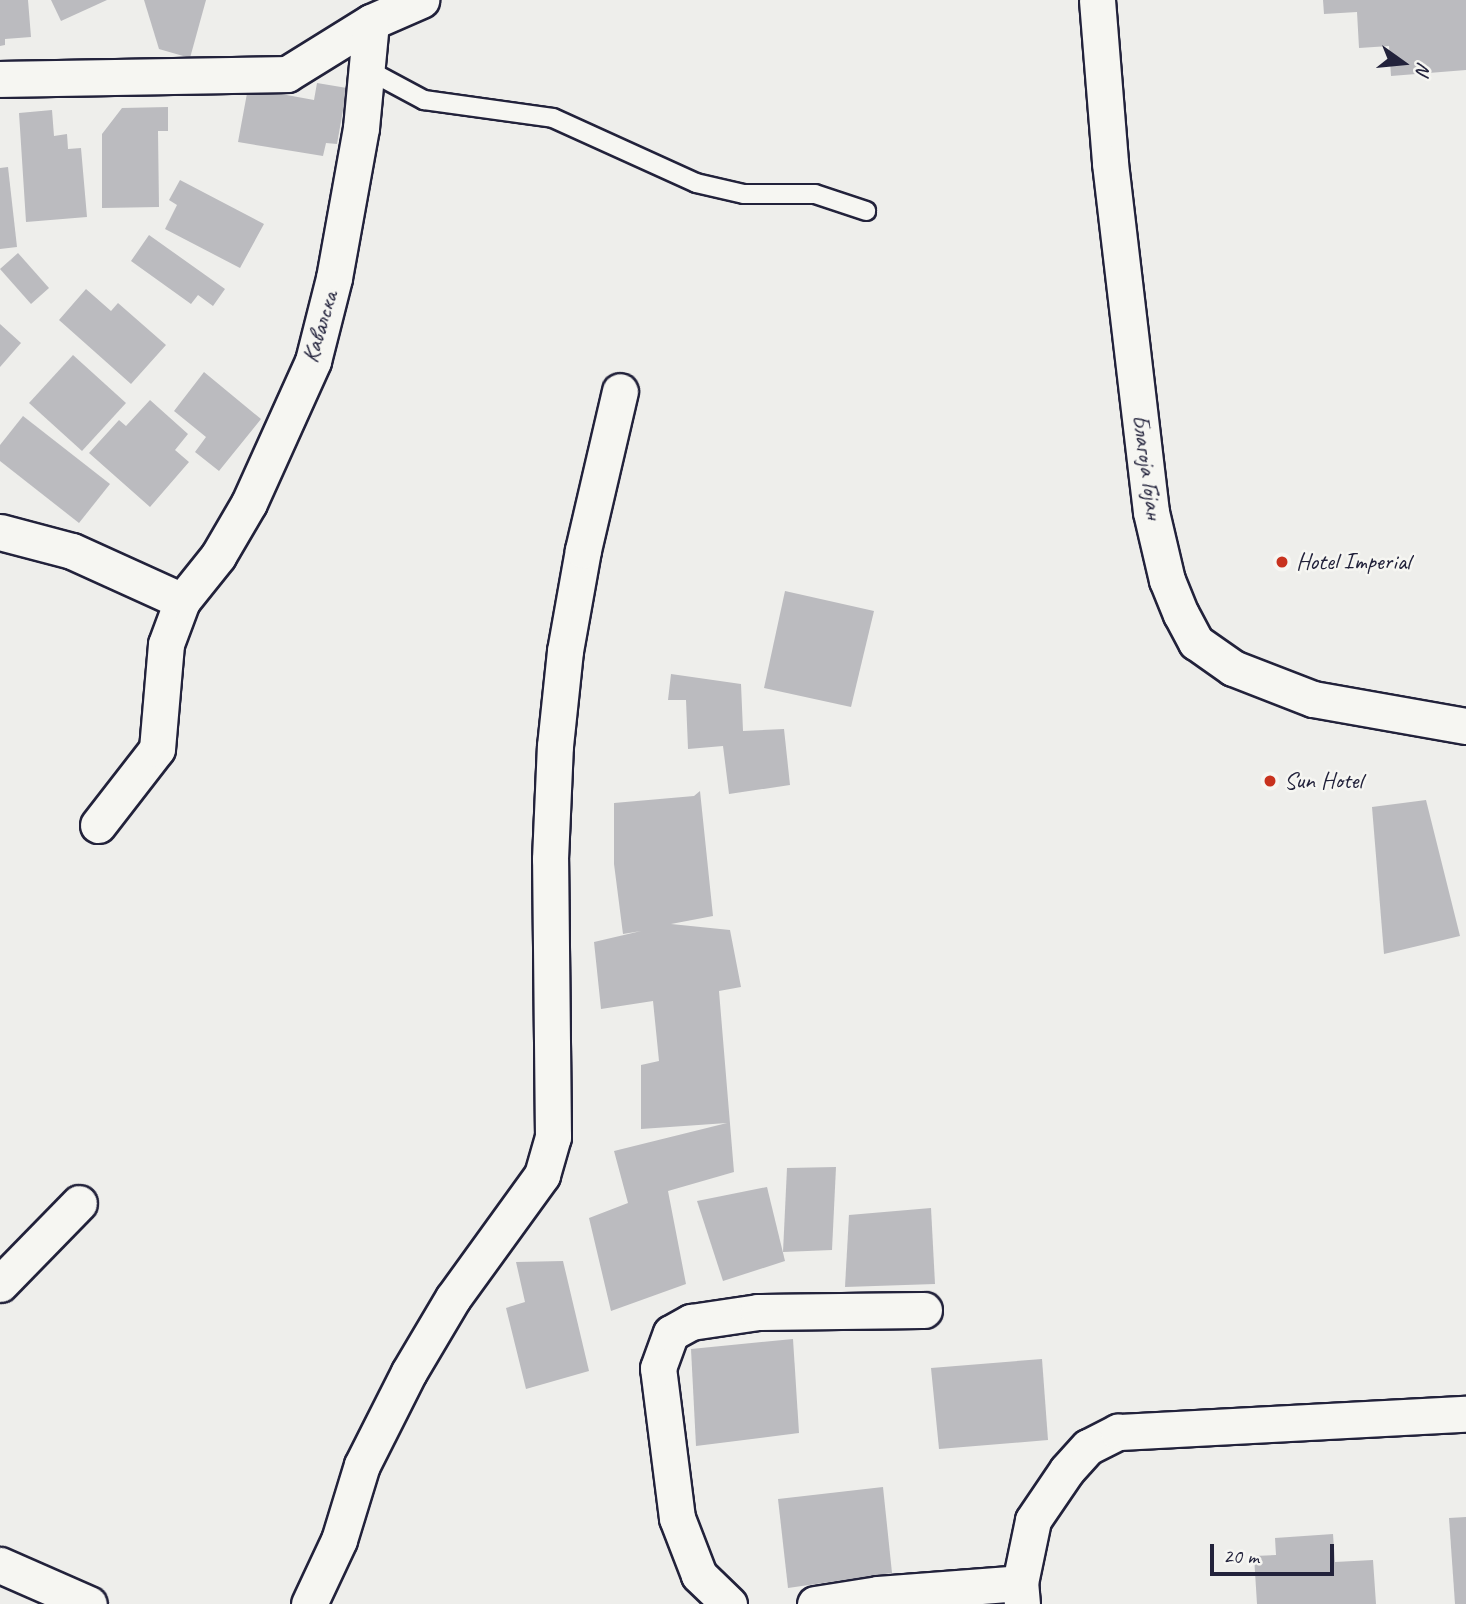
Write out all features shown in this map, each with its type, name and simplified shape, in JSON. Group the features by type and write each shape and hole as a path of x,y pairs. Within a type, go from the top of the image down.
{"street":[{"path":"0,79 265,77 305,65 371,22 421,0"},
{"name":"Благоја Гојан","path":"1097,0 1110,163 1151,512 1167,580 1181,614 1196,642 1233,668 1313,699 1466,726"},
{"name":"Кавалска","path":"98,825 157,750 166,644 182,601 218,556 249,503 313,361 334,278 368,70 371,22"},
{"path":"309,1604 339,1540 362,1465 409,1372 453,1298 542,1175 553,1137 550,859 555,746 583,550 620,391"},
{"path":"0,533 72,551 182,601"},
{"path":"0,1284 79,1203"},
{"path":"729,1604 699,1575 677,1518 658,1368 671,1334 691,1322 758,1312 924,1311"},
{"path":"815,1604 878,1594 1021,1594 1033,1520 1074,1462 1088,1447 1118,1432 1466,1414"},
{"path":"0,1565 89,1604"}],"lane":[{"path":"368,70 424,100 553,118 696,183 744,194 815,194 866,211"}],"building":[{"path":"0,0 28,0 31,37 5,39 5,45 0,46"},
{"path":"51,0 107,0 61,21"},
{"path":"144,0 206,0 190,58 159,49"},
{"path":"1323,0 1466,0 1466,70 1391,76 1389,46 1359,48 1357,12 1324,14"},
{"path":"317,83 347,88 337,144 326,143 323,156 238,142 248,88 314,100"},
{"path":"168,107 168,131 158,131 159,207 102,208 102,134 122,108"},
{"path":"52,110 54,136 67,134 68,149 81,148 87,217 26,222 19,113"},
{"path":"8,167 17,247 0,249 0,168"},
{"path":"180,180 264,224 240,268 165,229 177,205 169,200"},
{"path":"149,235 225,289 213,306 198,295 191,304 131,261"},
{"path":"18,253 49,288 31,304 0,269"},
{"path":"86,289 111,311 118,303 166,345 131,384 59,320"},
{"path":"0,324 21,343 0,367"},
{"path":"73,355 126,403 82,451 29,403"},
{"path":"204,372 261,419 219,471 195,452 206,437 174,411"},
{"path":"150,400 188,434 175,450 189,462 150,507 89,453 119,420 126,426"},
{"path":"23,416 110,484 79,523 0,461 0,445"},
{"path":"785,591 874,611 851,707 764,688"},
{"path":"671,674 741,684 743,731 784,729 790,785 729,794 723,746 688,749 686,700 668,700"},
{"path":"700,791 713,916 671,924 730,930 741,987 719,991 734,1172 668,1191 686,1284 611,1311 589,1218 628,1203 614,1151 727,1123 641,1129 641,1065 659,1061 653,1001 601,1009 594,942 641,931 623,934 614,864 614,803 694,796"},
{"path":"1426,800 1460,936 1384,954 1372,807"},
{"path":"836,1167 832,1250 783,1252 787,1168"},
{"path":"767,1187 785,1261 723,1281 697,1201"},
{"path":"931,1208 935,1284 845,1287 849,1215"},
{"path":"563,1261 589,1371 526,1389 506,1308 525,1302 516,1262"},
{"path":"793,1339 799,1433 696,1446 691,1349"},
{"path":"1042,1359 1048,1440 939,1449 931,1368"},
{"path":"883,1487 892,1573 788,1588 778,1499"},
{"path":"1466,1517 1466,1604 1455,1604 1449,1518"},
{"path":"1333,1534 1335,1562 1373,1560 1376,1604 1257,1604 1254,1556 1276,1555 1275,1538"}],"place":[{"name":"Hotel Imperial","path":"1282,562"},
{"name":"Sun Hotel","path":"1270,781"}]}
